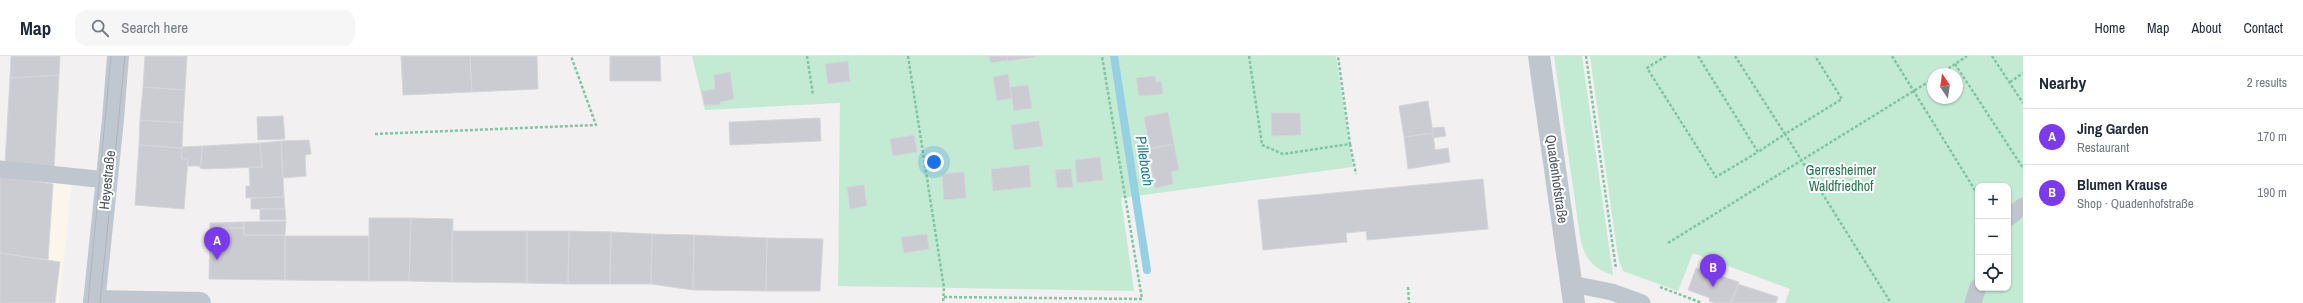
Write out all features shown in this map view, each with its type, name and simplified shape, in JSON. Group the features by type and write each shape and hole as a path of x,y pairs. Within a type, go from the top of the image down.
{"street":[{"name":"Heyestraße","path":"94,302 118,56"},
{"name":"Quadenhofstraße","path":"1539,56 1573,294"},
{"path":"94,302 200,303"}],"lane":[{"path":"0,168 107,180"},
{"path":"2011,216 2023,206"},
{"path":"1973,303 1977,291"},
{"path":"1573,294 1612,292 1642,303"}],"path":[{"path":"375,134 596,125 571,56"},
{"path":"807,56 813,95"},
{"path":"908,56 944,303"},
{"path":"1102,56 1142,303"},
{"path":"1249,56 1262,145 1283,154 1350,144"},
{"path":"1338,56 1350,144 1356,174"},
{"path":"1586,56 1616,271"},
{"path":"1666,56 1647,68 1716,177 1842,99 1815,56"},
{"path":"1698,56 1758,152"},
{"path":"1735,56 1891,303"},
{"path":"1892,56 1975,190"},
{"path":"1949,68 1963,57 1967,56"},
{"path":"1992,56 2023,103"},
{"path":"1955,64 2023,168"},
{"path":"2010,82 2023,73"},
{"path":"1668,243 1927,83"},
{"path":"1408,287 1409,303"},
{"path":"944,297 1142,299"}],"shaded area":[{"path":"0,166 73,174 59,303 0,303"}],"green space":[{"path":"692,56 1336,56 1353,167 1121,198 1134,291 838,286 840,103 705,110"},
{"path":"1554,56 1582,56 1613,275 1599,269 1590,261 1586,256 1580,236"},
{"name":"Gerresheimer Waldfriedhof","path":"1590,56 2023,56 2023,303 1785,303 1790,289 1693,253 1678,291 1623,271 1619,261"}],"building":[{"path":"11,56 60,56 59,75 10,78"},
{"path":"145,56 187,56 185,90 143,87"},
{"path":"401,56 470,56 472,92 403,95"},
{"path":"470,56 537,56 538,89 472,92"},
{"path":"610,56 660,56 661,81 610,81"},
{"path":"989,56 1007,56 1008,60 991,63"},
{"path":"1007,56 1035,56 1035,57 1008,61"},
{"path":"848,61 850,81 828,84 825,64"},
{"path":"730,72 734,99 720,102 720,105 704,105 702,91 715,89 714,75"},
{"path":"1008,74 1012,98 997,101 993,77"},
{"path":"59,75 54,167 5,164 10,78"},
{"path":"1155,76 1156,82 1161,81 1163,94 1139,96 1136,78"},
{"path":"1028,85 1032,108 1014,111 1010,87"},
{"path":"143,87 185,90 183,123 140,120"},
{"path":"1428,101 1433,133 1404,137 1399,106"},
{"path":"1168,112 1174,144 1150,149 1144,117"},
{"path":"1271,113 1300,113 1301,135 1272,136"},
{"path":"283,116 285,139 258,140 257,117"},
{"path":"820,118 821,141 730,145 729,122"},
{"path":"140,120 183,123 182,148 139,145"},
{"path":"1039,121 1043,146 1014,150 1011,125"},
{"path":"1444,127 1446,136 1433,138 1432,128"},
{"path":"1433,133 1435,150 1448,148 1450,162 1408,169 1404,137"},
{"path":"914,135 917,152 893,156 890,139"},
{"path":"309,140 311,154 305,155 306,176 283,178 281,141"},
{"path":"281,141 284,197 246,198 246,186 250,186 249,167 262,167 260,143"},
{"path":"260,143 262,167 200,168 202,146"},
{"path":"1174,144 1179,170 1171,172 1173,184 1155,188 1148,149"},
{"path":"139,145 182,148 181,158 188,159 184,209 135,205"},
{"path":"202,146 201,166 187,166 188,159 181,158 182,147"},
{"path":"1100,157 1103,180 1077,183 1075,160"},
{"path":"1029,165 1031,187 993,191 991,169"},
{"path":"1071,169 1073,187 1057,188 1055,170"},
{"path":"964,172 966,198 944,200 942,174"},
{"path":"0,176 53,184 48,260 0,253"},
{"path":"1483,179 1488,229 1367,240 1366,231 1346,233 1347,242 1263,250 1258,200"},
{"path":"864,185 867,206 850,209 847,187"},
{"path":"284,197 285,209 251,209 251,198"},
{"path":"260,209 285,209 286,220 260,220"},
{"path":"369,218 411,218 409,281 369,281"},
{"path":"411,218 453,219 452,282 409,281"},
{"path":"286,221 285,235 244,235 244,222"},
{"path":"244,222 243,228 210,228 210,223"},
{"path":"210,228 243,228 244,235 285,235 285,280 209,279"},
{"path":"452,231 527,231 527,283 452,282"},
{"path":"527,231 569,231 568,284 527,283"},
{"path":"569,231 611,232 610,284 568,284"},
{"path":"611,232 652,234 651,284 610,284"},
{"path":"652,234 694,235 693,290 651,284"},
{"path":"927,234 929,249 904,253 901,237"},
{"path":"694,235 767,238 766,291 693,290"},
{"path":"285,236 369,236 369,281 285,280"},
{"path":"767,238 823,239 820,291 766,291"},
{"path":"0,253 60,262 55,303 0,303"},
{"path":"1696,268 1739,282 1731,303 1715,303 1709,301 1710,298 1688,290"},
{"path":"1738,284 1778,297 1776,303 1731,303"}],"waterway":[{"name":"Pillebach","path":"1114,56 1147,270"}],"tram line":[{"path":"88,303 111,56"},
{"path":"100,303 125,56"}],"place":[{"name":"Jing Garden","path":"217,260"},
{"name":"Blumen Krause","path":"1713,287"}]}
